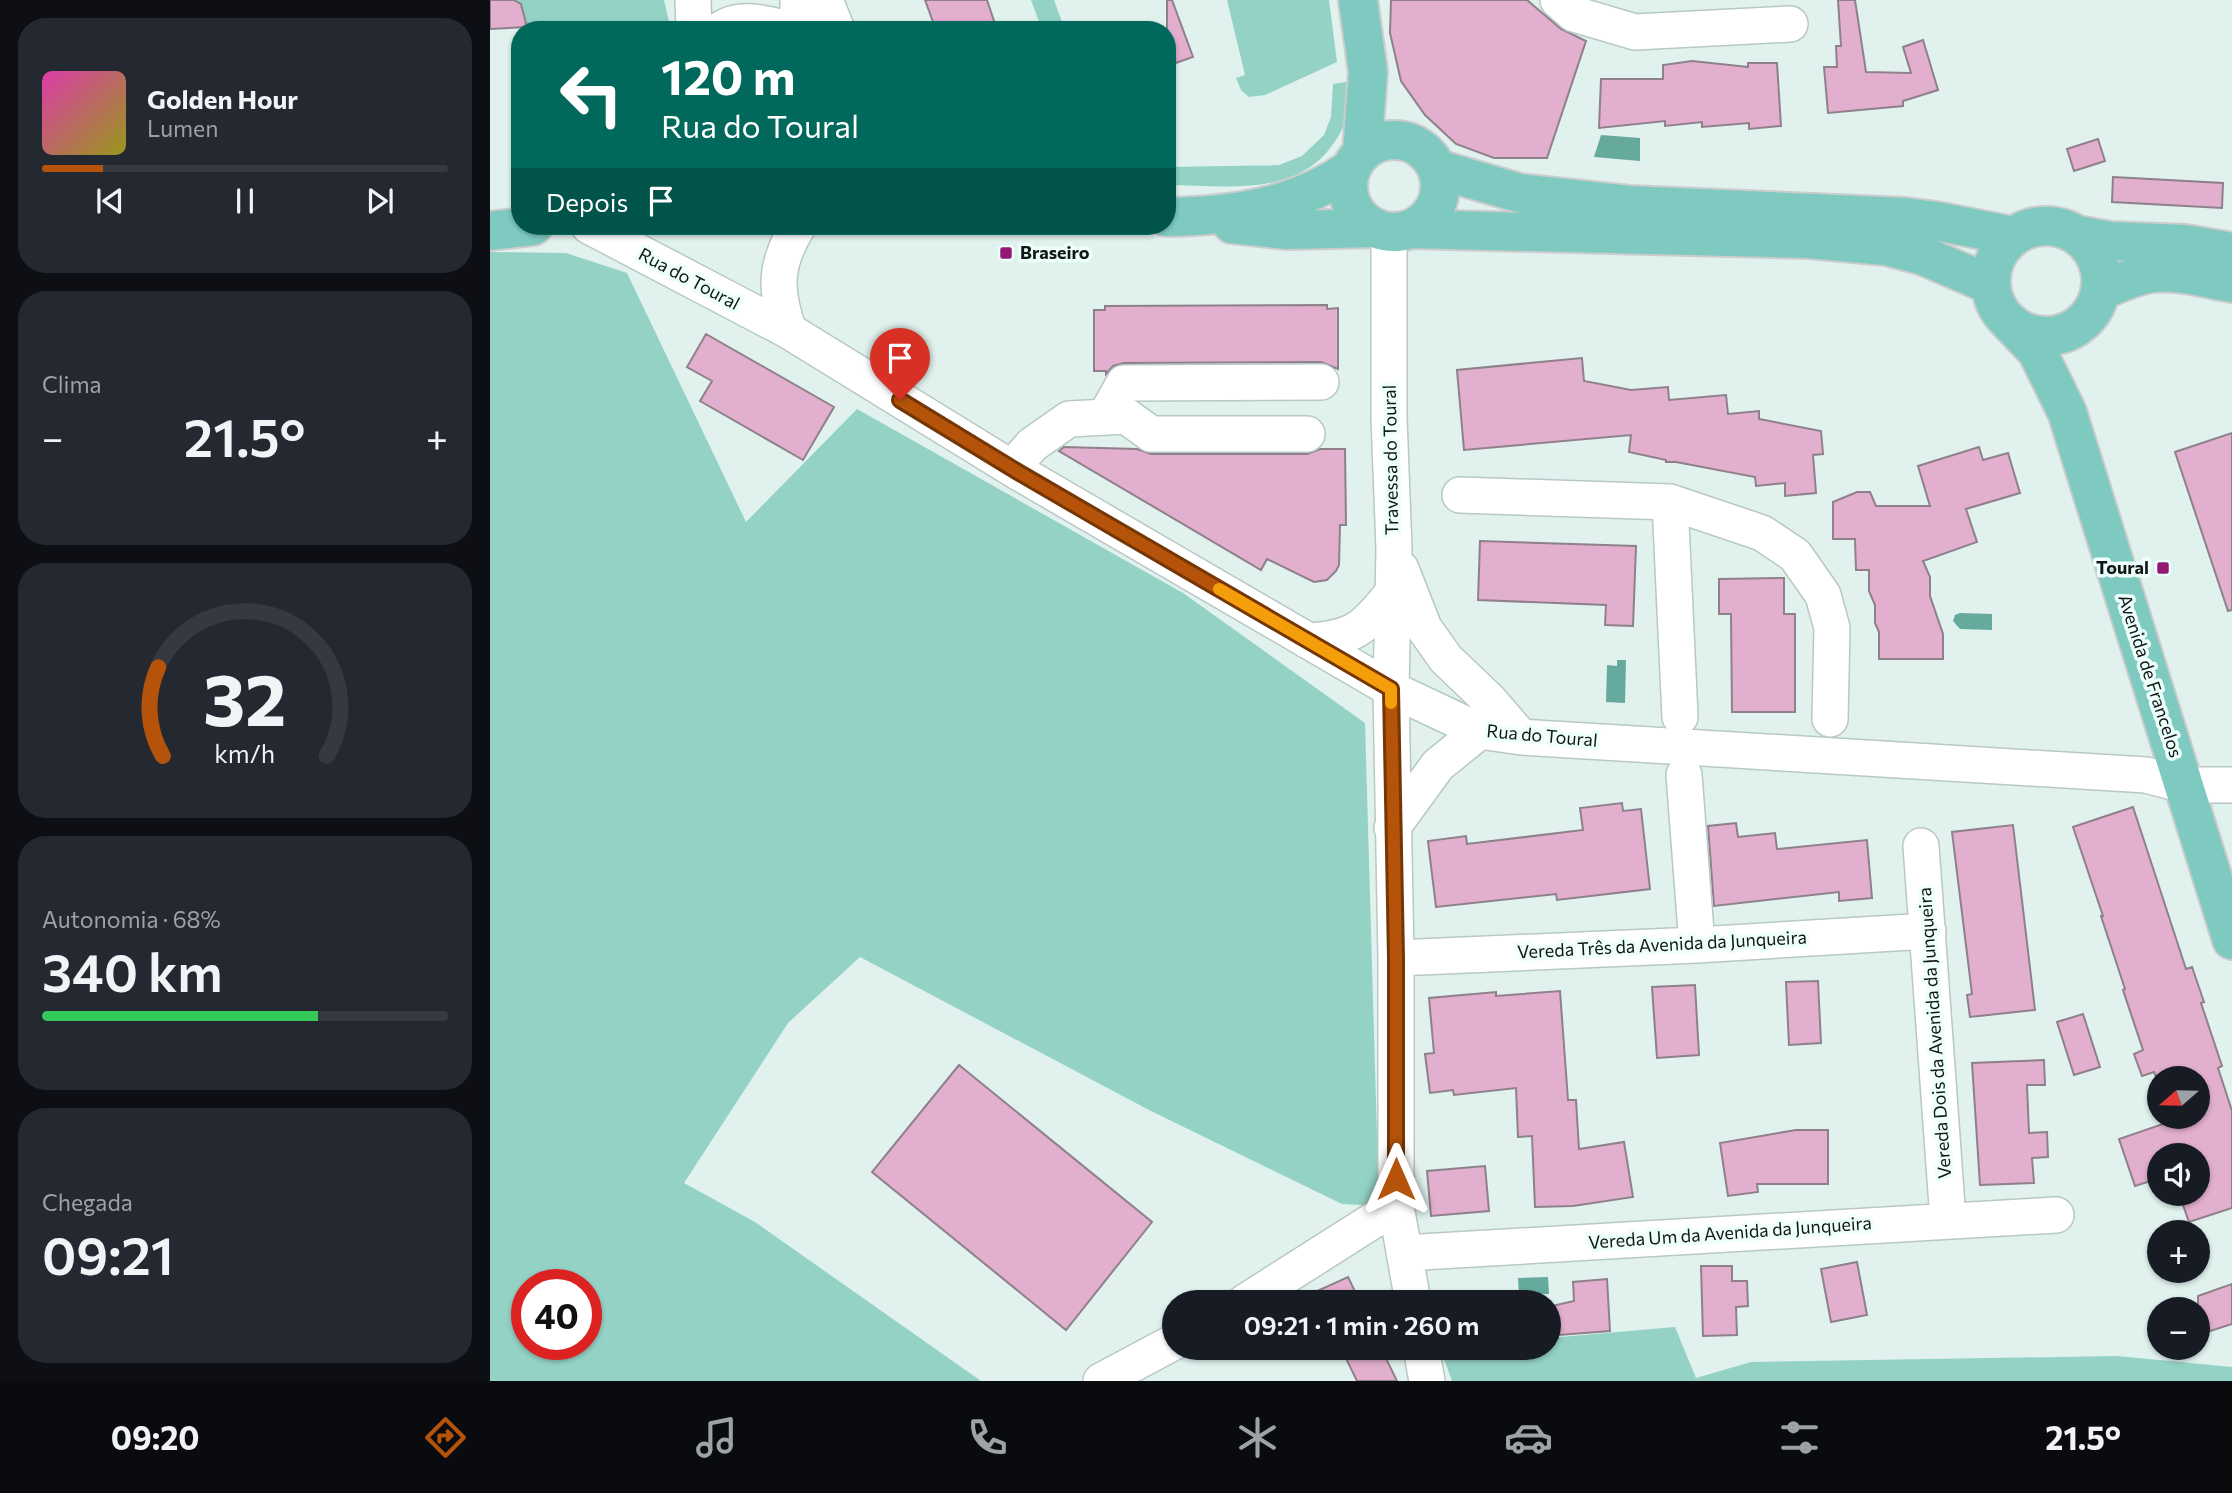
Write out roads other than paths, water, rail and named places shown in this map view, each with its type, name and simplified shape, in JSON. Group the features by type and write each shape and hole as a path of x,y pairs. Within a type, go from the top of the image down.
{"main road":[{"path":"1358,0 1368,72 1357,160 1348,181 1349,196 1354,210 1364,221 1392,230 1428,216 1439,198 1440,183 1425,156 1368,72"},
{"path":"1180,217 1231,214 1291,200 1331,183 1373,145 1399,140 1425,156 1519,193 1629,205 1905,217 2013,236"},
{"path":"490,209 511,211"},
{"path":"1180,217 1286,230 1809,239 1886,246 1924,256 1990,285"},
{"path":"2077,235 2089,246 2101,275 2095,306 2086,318 2060,334 2043,336 2025,332 2010,323 1993,299 1991,271 1995,257 2003,245 2028,228 2045,225 2110,241 2185,244 2232,252"},
{"path":"490,231 511,229"},
{"path":"2100,291 2154,273 2232,283"},
{"name":"Avenida de Francelos","path":"2010,323 2037,351 2067,412 2232,940"},
{"name":"Avenida de Francelos","path":"2067,412 2072,344 2077,325"}],"street":[{"path":"693,0 717,21 748,21"},
{"path":"798,0 798,21"},
{"path":"825,0 834,21"},
{"path":"1558,0 1574,15 1635,32 1790,24"},
{"name":"Travessa do Toural","path":"1392,230 1389,418 1394,549 1391,689 1396,958 1396,1206 1411,1290"},
{"name":"Rua do Toural","path":"606,235 789,331 1012,468 1391,689 1480,731 1521,737 2146,775 2184,785 2232,785"},
{"path":"789,331 782,311 778,270 784,248 792,235"},
{"path":"1105,417 1124,383 1321,382"},
{"path":"1012,468 1032,445 1069,419 1126,416 1151,434 1307,434"},
{"path":"1460,495 1670,502 1762,533 1795,555 1823,595 1832,628 1830,719"},
{"path":"1670,502 1681,717"},
{"path":"1394,549 1424,628 1446,659 1489,700 1521,737"},
{"path":"1308,641 1334,640 1354,632 1373,618 1393,592"},
{"path":"1392,828 1438,765 1480,731"},
{"path":"1684,775 1698,945"},
{"name":"Vereda Dois da Avenida da Junqueira","path":"1921,846 1948,1220"},
{"name":"Vereda Três da Avenida da Junqueira","path":"1396,958 1698,945 1928,931"},
{"path":"1264,1290 1396,1206"},
{"name":"Vereda Um da Avenida da Junqueira","path":"1404,1253 2056,1215"},
{"path":"1101,1381 1162,1348"},
{"path":"1423,1360 1427,1381"}],"place":[{"name":"Braseiro","path":"1006,253"},
{"name":"Toural","path":"2163,568"}]}
